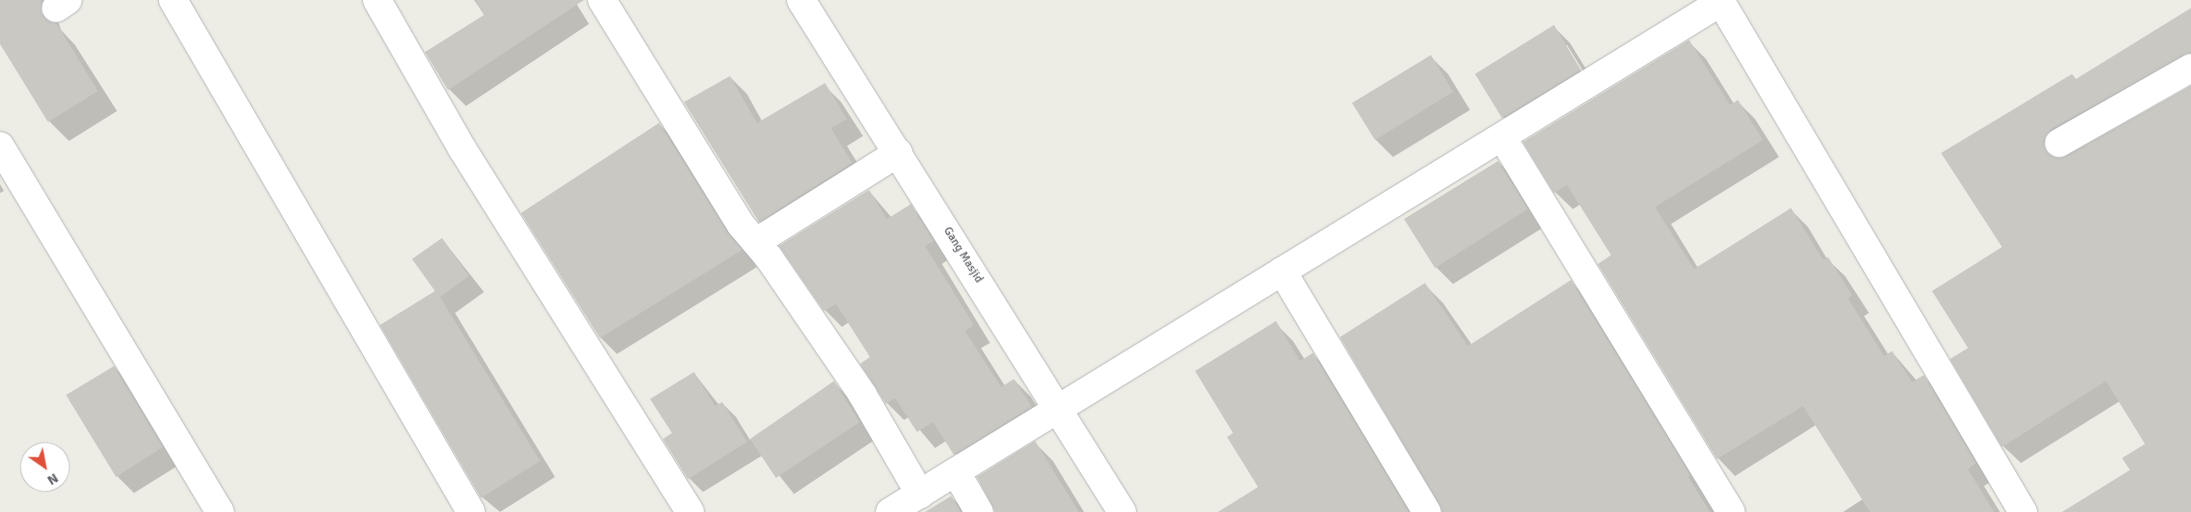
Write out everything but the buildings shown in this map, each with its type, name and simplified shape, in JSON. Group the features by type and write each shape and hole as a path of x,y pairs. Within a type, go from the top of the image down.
{"street":[{"path":"172,0 471,512"},
{"path":"377,0 463,150 690,512"},
{"path":"602,0 742,225 756,242 862,394 920,494"},
{"name":"Gang Masjid","path":"802,0 1122,512"},
{"path":"890,512 957,474 1058,409 1721,2 2023,512"},
{"path":"2059,143 2191,68"},
{"path":"1502,137 1731,512"},
{"path":"0,146 220,512"},
{"path":"756,242 898,153"},
{"path":"1282,271 1427,512"},
{"path":"957,474 979,512"}]}
